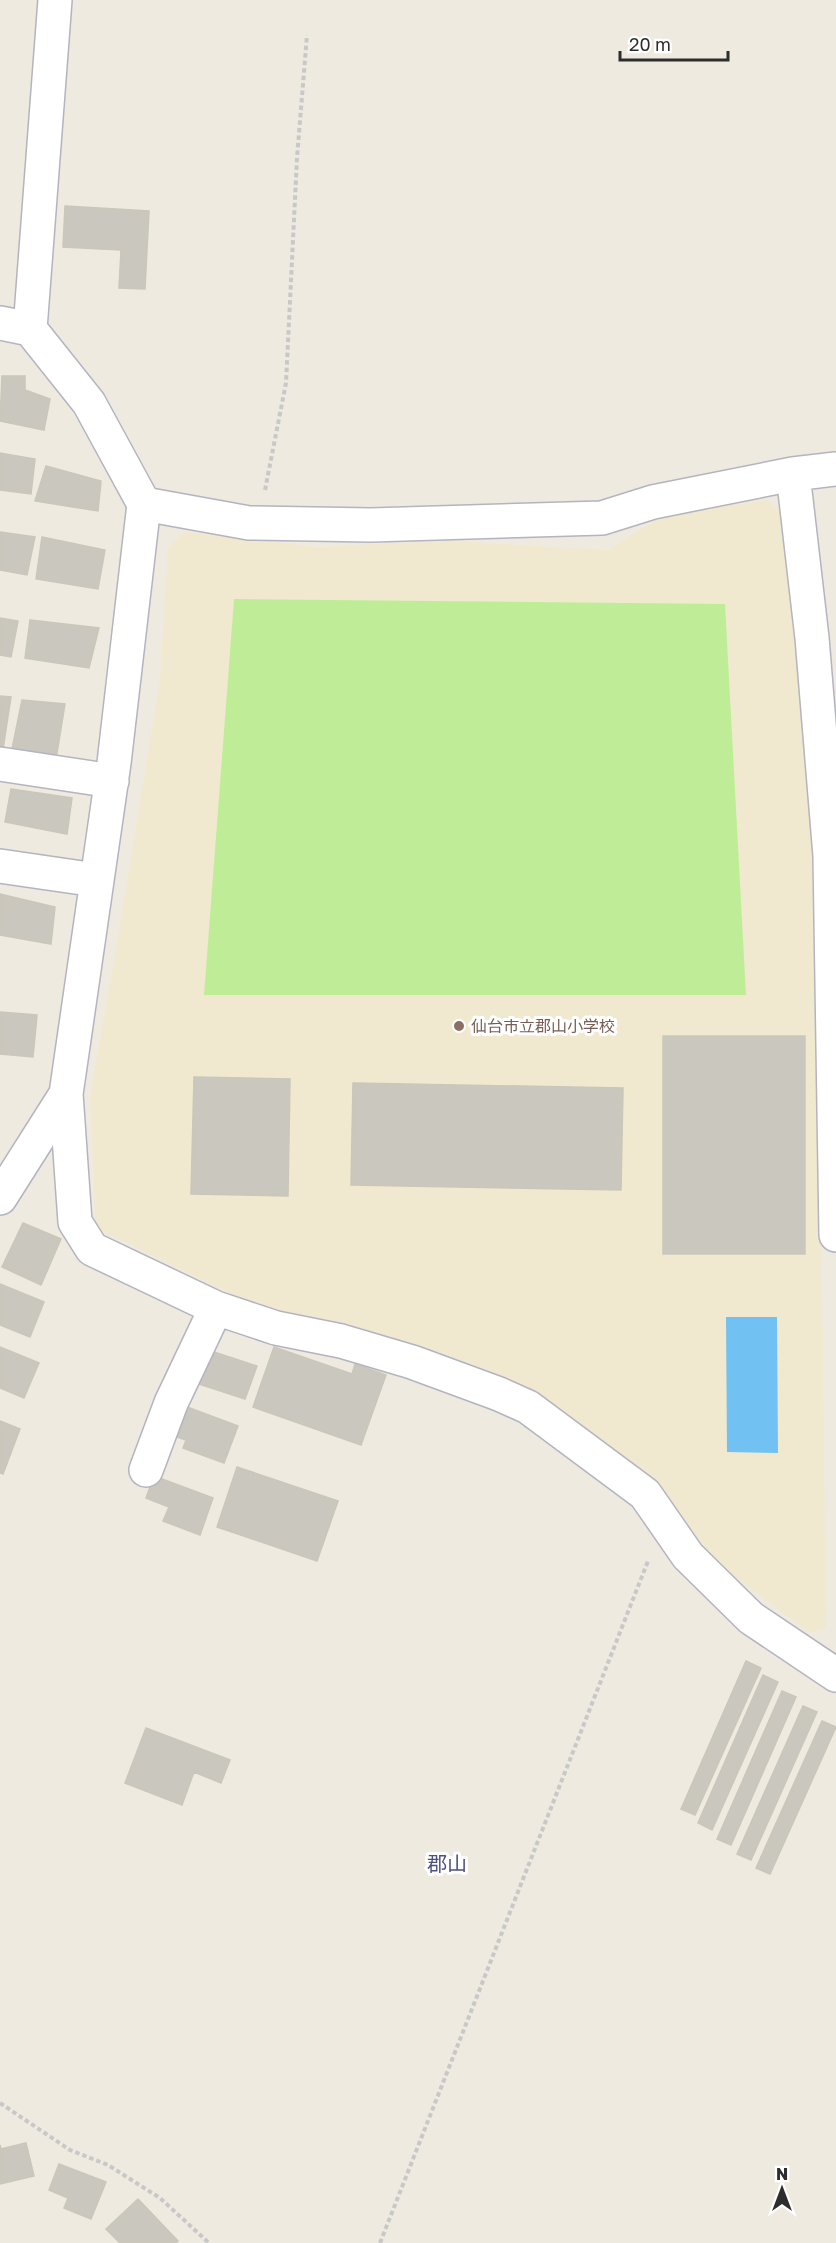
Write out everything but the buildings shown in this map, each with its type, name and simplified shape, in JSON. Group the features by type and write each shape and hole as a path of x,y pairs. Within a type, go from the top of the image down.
{"street":[{"path":"55,0 15,326 89,403 144,504 112,781 66,1094 75,1222 92,1249 216,1308 276,1328 341,1341 412,1362 528,1407 645,1494 688,1556 751,1618 836,1675"},
{"path":"144,504 249,523 371,525 602,518 653,502 793,474 836,469"},
{"path":"793,474 812,638 830,856 836,1235"},
{"path":"0,764 112,781"},
{"path":"0,866 96,880"},
{"path":"0,1198 66,1094"},
{"path":"146,1470 171,1403 216,1308"}],"path":[{"path":"249,523 265,492 286,383 297,158 307,35"},
{"path":"380,2243 664,1521"},
{"path":"0,2103 70,2150 108,2165 160,2198 209,2243"}],"shaded area":[{"name":"仙台市立郡山小学校","path":"766,500 786,516 809,781 821,1194 826,1629 808,1632 721,1566 682,1518 568,1418 278,1317 96,1228 90,1097 160,680 168,548 185,532 317,547 448,541 607,550 665,515"}],"green space":[{"path":"234,599 725,604 746,995 204,995"}],"water":[{"path":"726,1317 777,1317 778,1453 727,1452"}],"place":[{"name":"仙台市立郡山小学校","path":"459,1026"}],"district":[{"name":"郡山","path":"447,1864"}]}
